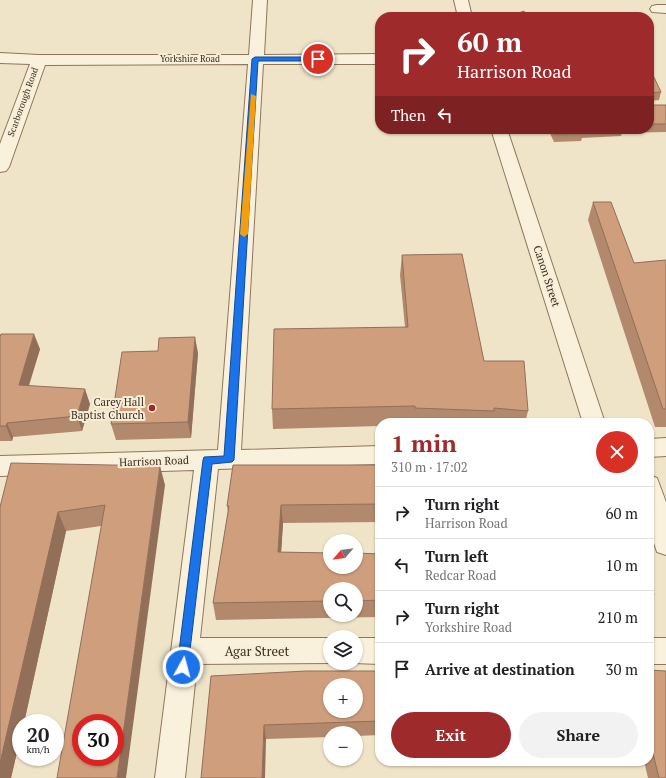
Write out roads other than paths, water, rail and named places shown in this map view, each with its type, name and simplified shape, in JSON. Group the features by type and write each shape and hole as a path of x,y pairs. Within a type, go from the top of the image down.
{"street":[{"path":"170,778 184,651 218,460 260,0"},
{"path":"461,0 464,12"},
{"name":"Yorkshire Road","path":"0,58 38,60 375,59"},
{"name":"Scarborough Road","path":"0,167 38,60"},
{"name":"Canon Street","path":"501,134 592,418"},
{"path":"654,448 666,447"},
{"name":"Harrison Road","path":"0,466 375,455"},
{"path":"654,502 666,544"},
{"path":"654,651 666,650"},
{"name":"Agar Street","path":"184,651 323,651"},
{"path":"363,651 375,651"}],"place":[{"name":"Carey Hall Baptist Church","path":"152,408"}]}
